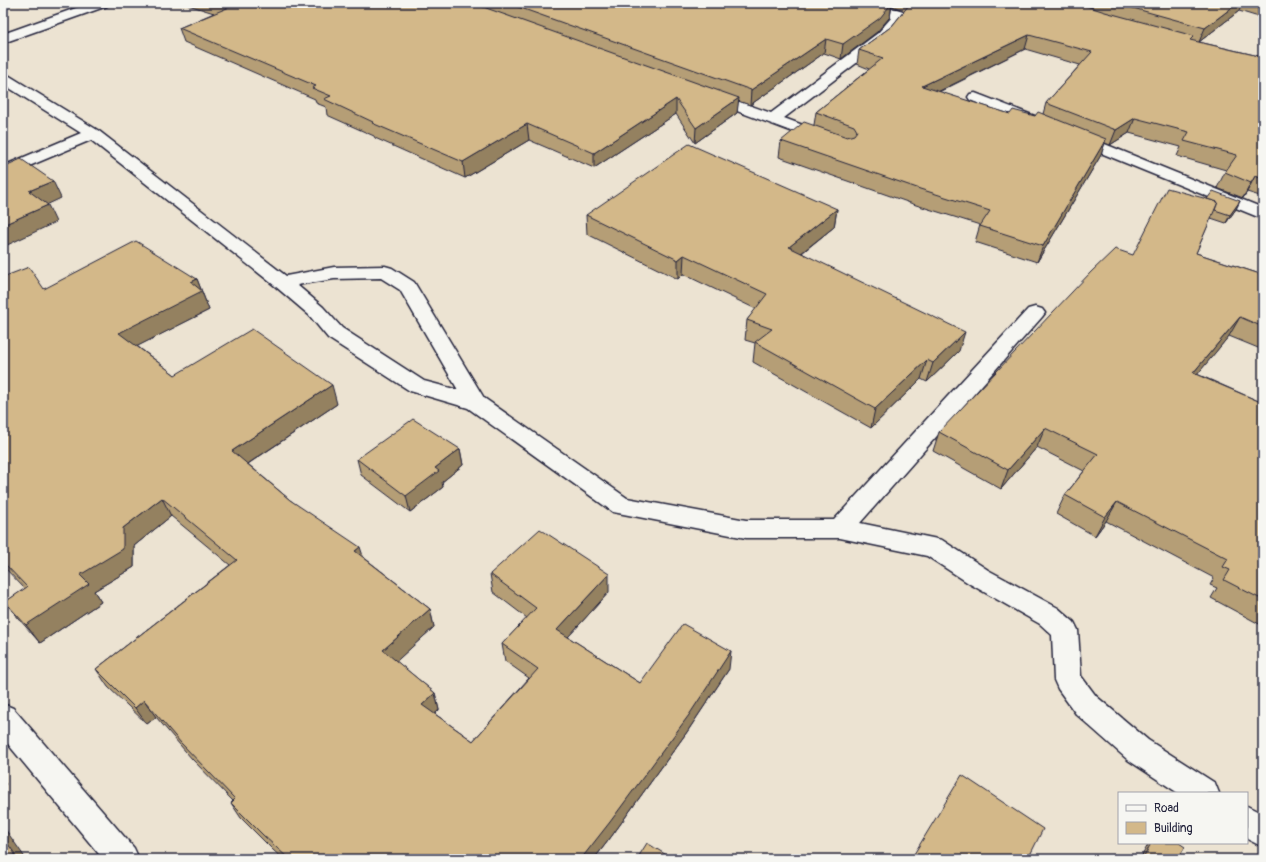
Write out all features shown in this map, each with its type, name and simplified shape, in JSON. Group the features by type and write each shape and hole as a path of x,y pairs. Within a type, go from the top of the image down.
{"street":[{"path":"3,39 102,3"},
{"path":"773,119 883,36 898,19 898,14 865,3"},
{"path":"3,78 93,134 282,282 316,311 335,333 417,386 476,403 621,506 746,529 840,529 933,547 979,577 1049,616 1065,630 1068,680 1086,705 1138,750 1202,792"},
{"path":"699,92 838,143"},
{"path":"975,96 1263,214"},
{"path":"3,172 93,134"},
{"path":"282,282 334,273 385,272 407,286 476,403"},
{"path":"840,529 1035,313"},
{"path":"3,717 123,859"},
{"path":"1248,822 1263,832"}],"building":[{"path":"222,3 472,3 739,98 696,128 676,99 594,153 527,124 463,162 372,123 373,122 324,99 331,96 312,88 316,86 179,28 232,6"},
{"path":"507,3 892,3 880,18 843,44 826,39 751,90"},
{"path":"909,3 1077,3 1194,36 1190,40 1263,57 1263,179 1255,176 1251,183 1225,172 1237,155 1184,141 1189,132 1135,118 1116,130 1046,103 1092,52 1029,35 922,86 1010,114 1013,110 1035,116 1038,112 1106,139 1043,246 980,226 990,211 920,189 781,141 804,122 847,137 854,135 857,131 854,126 816,112 883,58 859,50 892,26"},
{"path":"1115,3 1238,3 1205,28"},
{"path":"689,144 837,209 789,247 965,332 933,363 927,360 875,409 755,342 772,329 747,320 767,294 684,255 678,260 586,215"},
{"path":"21,159 53,181 29,191 48,205 3,225 3,167"},
{"path":"1167,188 1218,202 1196,253 1263,275 1263,327 1240,317 1193,373 1263,403 1263,600 1224,580 1230,570 1223,567 1228,559 1117,502 1105,517 1065,495 1098,454 1045,428 1008,470 939,432 1091,272 1115,249 1133,255"},
{"path":"1213,191 1240,201 1230,215 1215,210 1218,202 1207,199"},
{"path":"136,241 197,279 191,282 202,291 119,333 175,375 252,329 332,385 232,451 290,500 360,547 355,551 430,609 383,650 435,693 422,705 473,741 538,669 502,644 536,608 490,574 540,529 609,574 557,630 640,683 683,624 731,651 689,715 581,859 289,859 231,803 235,799 181,743 144,700 135,708 96,669 237,560 162,498 123,528 123,549 80,575 89,584 26,625 5,602 27,587 3,562 3,277 29,267 44,289"},
{"path":"413,419 460,449 435,468 439,471 406,496 357,459"},
{"path":"962,775 1043,829 1028,859 911,859"},
{"path":"3,837 15,854 8,859 3,859"},
{"path":"647,843 673,859 637,859"},
{"path":"1150,844 1180,844 1185,847 1178,859 1143,859"}]}
